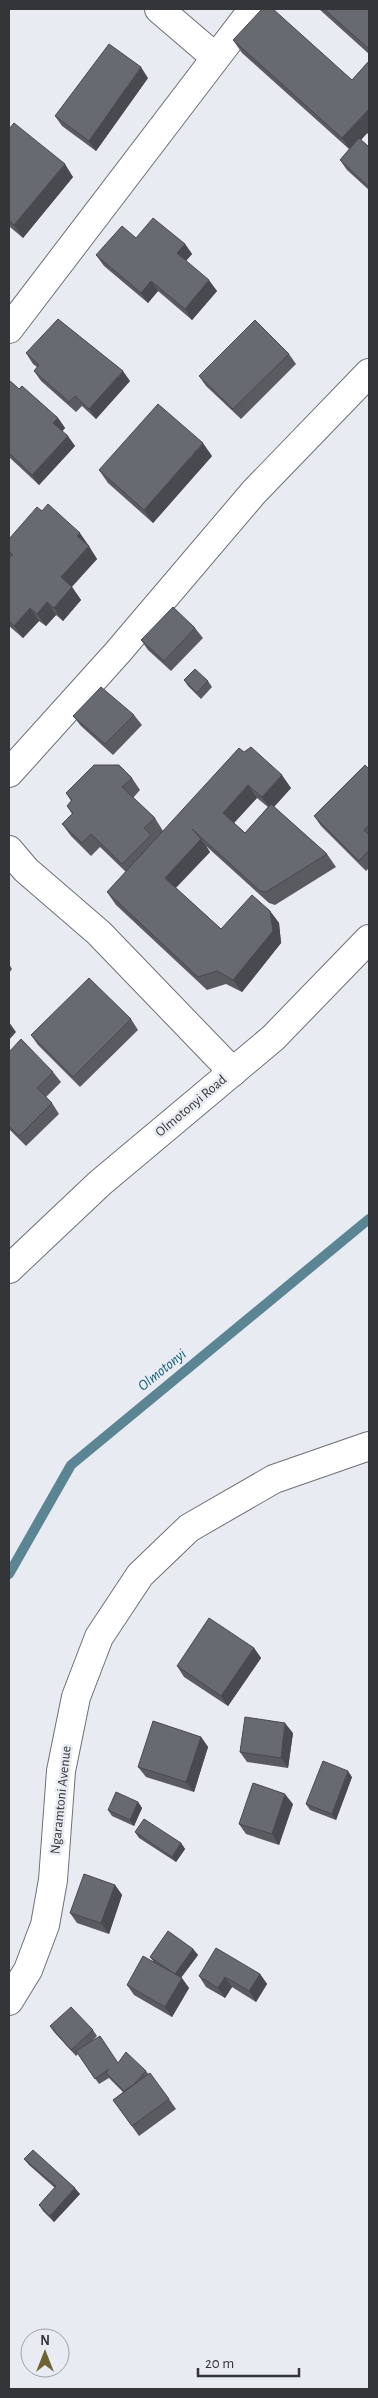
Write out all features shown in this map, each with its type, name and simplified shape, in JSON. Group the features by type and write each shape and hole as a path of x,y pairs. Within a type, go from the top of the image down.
{"street":[{"path":"159,9 215,57"},
{"path":"9,329 253,9"},
{"path":"9,773 118,652 254,492 369,373"},
{"path":"9,850 26,870 98,933 233,1072"},
{"name":"Olmotonyi Road","path":"9,1269 100,1183 273,1038 369,939"},
{"name":"Ngaramtoni Avenue","path":"9,2001 28,1970 45,1925 53,1880 61,1771 76,1697 99,1637 140,1575 188,1528 274,1478 369,1446"}],"building":[{"path":"262,9 273,9 352,80 369,61 369,109 342,138 233,40"},
{"path":"324,9 369,9 369,49"},
{"path":"109,44 141,67 89,141 55,116"},
{"path":"14,123 65,164 14,225 9,221 9,129"},
{"path":"359,138 369,147 369,187 340,160"},
{"path":"153,218 185,244 177,253 209,280 185,309 151,281 141,293 96,255 122,226 136,238"},
{"path":"58,319 123,371 89,409 75,396 69,402 34,371 39,365 26,353"},
{"path":"255,320 289,354 233,409 199,376"},
{"path":"9,380 19,389 22,386 58,418 53,423 68,436 32,475 9,453"},
{"path":"158,404 203,443 144,510 99,470"},
{"path":"48,504 80,533 77,536 89,546 61,577 72,587 54,608 47,602 37,614 30,608 14,626 9,621 9,557 13,555 9,551 9,539 37,507 42,511"},
{"path":"173,607 195,628 164,661 141,640"},
{"path":"195,669 208,681 197,693 184,680"},
{"path":"101,687 134,715 105,744 73,716"},
{"path":"251,747 282,775 262,797 248,785 223,813 245,833 271,804 327,854 266,892 260,891 192,829 201,839 165,878 221,929 252,895 270,911 273,931 233,980 217,971 198,977 107,892 239,748 244,752"},
{"path":"94,765 119,765 132,778 122,787 155,818 144,828 151,835 122,864 91,834 82,843 62,824 73,813 67,806 72,800 66,793"},
{"path":"365,765 369,769 369,825 364,830 369,835 369,850 359,861 314,816"},
{"path":"89,978 131,1019 73,1077 31,1035"},
{"path":"21,1039 53,1072 37,1088 52,1103 19,1136 9,1126 9,1052"},
{"path":"209,1618 254,1648 221,1696 177,1666"},
{"path":"245,1717 285,1723 281,1758 240,1752"},
{"path":"153,1721 201,1737 186,1782 138,1767"},
{"path":"323,1761 348,1771 332,1814 306,1804"},
{"path":"253,1783 285,1794 272,1834 239,1824"},
{"path":"116,1792 138,1802 130,1820 108,1810"},
{"path":"144,1819 181,1843 172,1857 135,1832"},
{"path":"84,1874 115,1885 101,1923 70,1913"},
{"path":"168,1931 193,1949 175,1974 150,1957"},
{"path":"216,1948 260,1974 249,1991 225,1977 218,1988 199,1976"},
{"path":"143,1956 182,1978 165,2007 127,1985"},
{"path":"71,2007 93,2030 71,2050 50,2026"},
{"path":"100,2036 118,2063 126,2052 146,2071 133,2085 124,2091 106,2073 109,2069 95,2079 76,2051"},
{"path":"150,2073 169,2099 132,2126 113,2100"},
{"path":"33,2150 75,2188 50,2216 39,2205 56,2186 24,2159"}],"waterway":[{"name":"Olmotonyi","path":"9,1574 71,1465 369,1219"}]}
